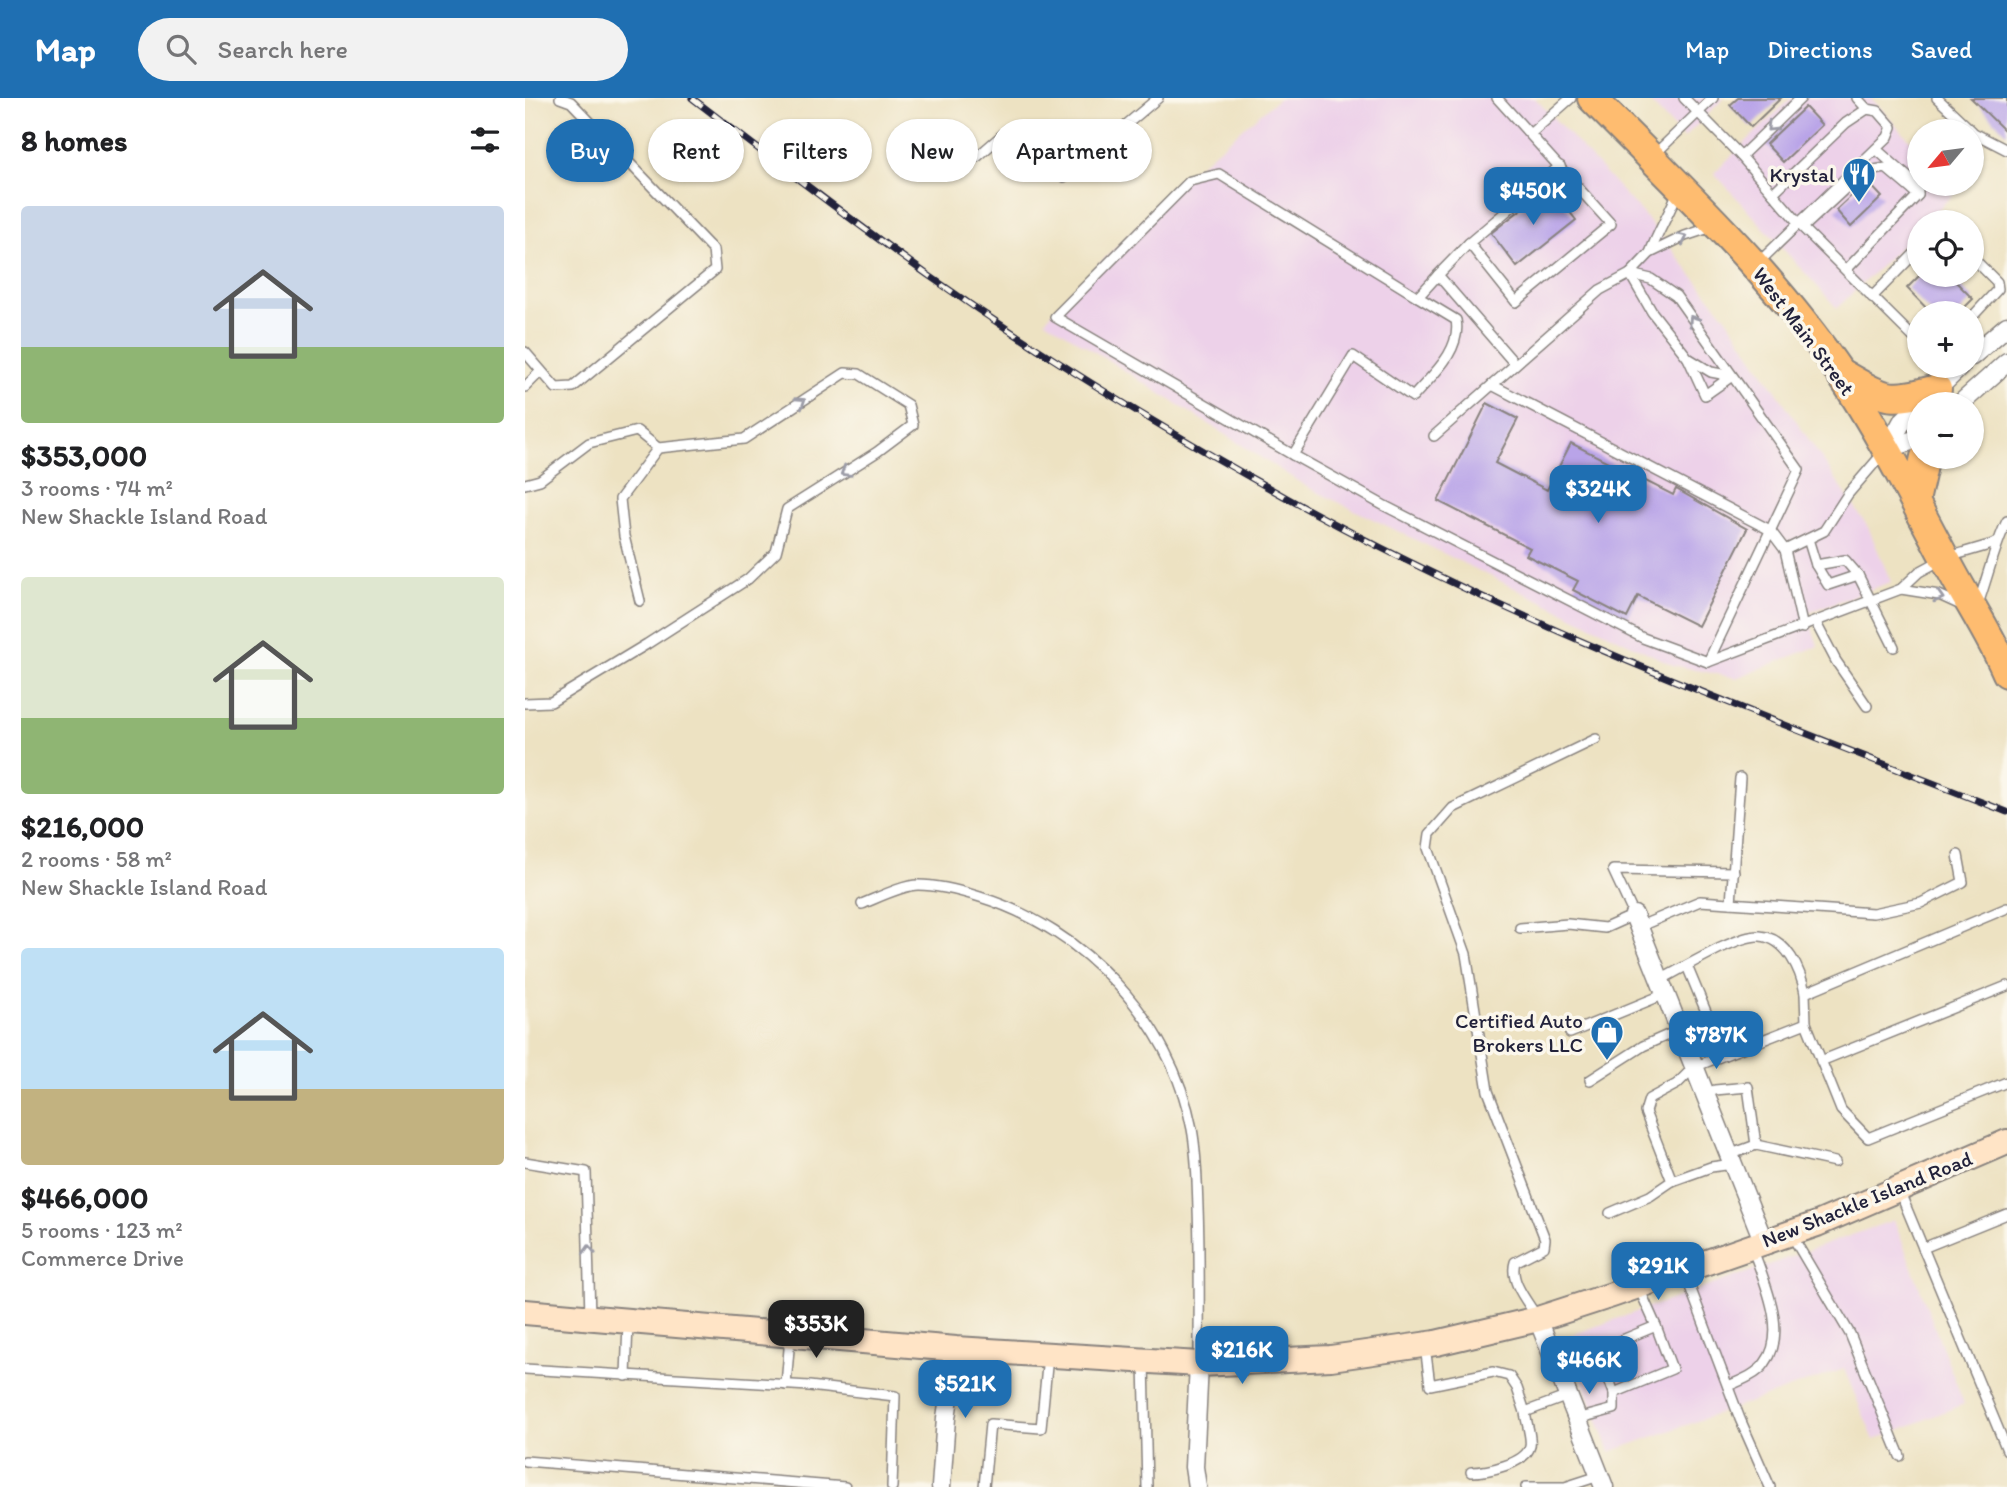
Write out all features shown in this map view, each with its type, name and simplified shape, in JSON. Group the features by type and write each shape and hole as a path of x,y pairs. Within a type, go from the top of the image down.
{"main road":[{"name":"West Main Street","path":"1591,99 1755,266 1840,373 1887,449 1975,612 2001,644 2007,673"},
{"path":"1840,373 1887,397 1903,398 1941,387"},
{"path":"1915,501 1923,469"},
{"name":"New Shackle Island Road","path":"525,1312 956,1349 1199,1364 1331,1358 1425,1345 1538,1319 1817,1224 2007,1142"}],"street":[{"path":"1984,346 2007,326"},
{"path":"1887,449 1902,422 1941,387 2005,367"},
{"path":"1887,449 1907,442"},
{"path":"1636,921 1731,1160 1757,1243"},
{"path":"1538,1319 1601,1481"},
{"path":"941,1487 946,1418 956,1349"},
{"path":"1197,1487 1194,1467 1199,1364"}],"lane":[{"path":"525,352 556,388 573,387 715,270 713,250 571,102 560,98"},
{"path":"978,155 1008,130 1017,127 1064,177 1158,98"},
{"path":"1469,243 1516,302 1611,224 1496,98"},
{"path":"1684,98 1741,156 1801,225 1907,331"},
{"path":"1651,158 1713,98"},
{"path":"1741,156 1801,98"},
{"path":"1801,225 1888,137 1892,127 1878,111 1867,109 1857,98"},
{"path":"1937,98 1959,119"},
{"path":"1530,134 1591,99"},
{"path":"1773,193 1846,123 1867,109"},
{"path":"1985,139 2007,150"},
{"path":"1876,149 1907,176"},
{"path":"1419,297 1469,243 1559,166"},
{"path":"1755,266 1863,172 1886,168 1907,186"},
{"path":"1293,455 1353,356 1413,397 1445,360 1458,332 1456,320 1219,174 1190,181 1055,317 1293,455 1390,508 1643,638 1707,662 1901,589 1919,572 1945,558 1996,543"},
{"path":"1650,253 1656,236 1669,217 1679,186"},
{"path":"1846,270 1917,196"},
{"path":"1434,436 1600,290 1630,274 1650,253 1685,236 1717,225"},
{"path":"1872,297 1907,261"},
{"path":"1984,269 1997,282 2000,292 1984,306"},
{"path":"1630,274 1652,312 1688,358 1705,395 1732,376"},
{"path":"1630,274 1651,279 1676,296 1799,470 1707,662"},
{"path":"1438,275 1515,365"},
{"path":"1688,358 1711,372 1732,376"},
{"path":"525,387 541,371"},
{"path":"525,484 540,480 589,443 637,431 658,447 744,439 845,373 859,374 908,405 913,425 877,452 787,509 776,552 748,579 551,702 525,703"},
{"path":"1492,385 1770,530 1785,550 1803,628"},
{"path":"640,601 624,536 620,499 658,447"},
{"path":"1785,550 1824,531 1848,494 1887,449"},
{"path":"1901,589 1939,595 1975,612 1996,543 2007,521"},
{"path":"1808,539 1816,565 1828,585 1858,575"},
{"path":"1816,565 1845,560 1858,575 1894,647"},
{"path":"1816,623 1836,661 1867,706"},
{"path":"1538,1319 1518,1286 1513,1270 1515,1262 1544,1247 1545,1239 1488,1091 1467,954 1428,848 1430,834 1440,819 1453,807 1595,739"},
{"path":"1731,903 1740,779"},
{"path":"1520,928 1568,924 1605,928 1700,901 1873,913 1921,903 1963,882 1958,855"},
{"path":"1636,921 1613,870 1734,872"},
{"path":"862,904 916,885 961,891 1001,903 1030,916 1063,936 1094,960 1122,988 1147,1022 1181,1092 1196,1156 1199,1364"},
{"path":"1805,993 2007,908"},
{"path":"1570,1033 1662,987 1688,966 1737,940 1760,936 1777,942 1792,958 1802,975 1806,1023 1821,1061 1841,1110 1868,1138 2007,1082"},
{"path":"1688,966 1724,1055"},
{"path":"1821,1061 2007,986"},
{"path":"1672,1181 1645,1112 1649,1099 1677,1084 1694,1067 1806,1023"},
{"path":"1590,1080 1643,1046 1679,1030"},
{"path":"1705,1094 1714,1090 1748,1087 1756,1145"},
{"path":"1610,1213 1650,1196 1672,1181 1731,1160 1756,1145 1835,1162"},
{"path":"525,1162 586,1172 590,1318"},
{"path":"1899,1189 2007,1450"},
{"path":"1923,1248 2007,1214"},
{"path":"1790,1232 1850,1334 1900,1456"},
{"path":"1728,1386 1765,1364 1775,1340 1773,1308 1757,1243"},
{"path":"1683,1269 1770,1487"},
{"path":"1614,1393 1672,1369 1639,1285"},
{"path":"626,1376 628,1321"},
{"path":"1577,1419 1614,1409 1614,1393 1598,1350 1656,1326"},
{"path":"786,1385 790,1335"},
{"path":"1425,1345 1430,1384 1493,1372 1509,1376 1517,1388 1531,1444 1527,1452 1490,1472 1471,1472"},
{"path":"984,1487 990,1424 1041,1428 1048,1355"},
{"path":"1144,1360 1147,1487"},
{"path":"525,1369 786,1385 895,1396 893,1487"},
{"path":"1525,1412 1568,1396"},
{"path":"525,1461 845,1487"},
{"path":"1526,1487 1565,1487 1601,1481"}],"shaded area":[{"path":"1279,98 1535,98 1643,214 1726,317 1868,527 1891,582 1807,613 1818,646 1736,678 1673,665 1307,487 1045,320 1184,178"},
{"path":"1646,98 1724,98 1684,138"},
{"path":"1791,98 1871,98 1907,137 1907,196 1952,196 1937,210 1907,210 1907,241 1837,308 1714,173"},
{"path":"1894,1220 1964,1404 1874,1440 1844,1369 1610,1452 1566,1337"}],"building":[{"path":"1738,98 1781,98 1751,127 1730,105"},
{"path":"1971,98 2007,98 2007,133"},
{"path":"1805,107 1822,125 1783,162 1766,144"},
{"name":"Krystal","path":"1867,181 1882,197 1851,227 1836,210"},
{"path":"1550,187 1576,220 1517,267 1491,233"},
{"path":"1961,287 1973,299 1919,301 1907,288"},
{"path":"1487,403 1518,419 1495,463 1547,490 1571,443 1673,495 1676,489 1747,529 1698,626 1638,596 1627,618 1573,590 1578,581 1526,555 1530,548 1438,501"}],"railway":[{"path":"692,98 868,232 971,305 1195,446 1287,498 1374,544 1551,628 1733,704 2007,812"}],"place":[{"name":"Krystal","path":"1859,204"},
{"name":"Certified Auto Brokers LLC","path":"1607,1062"}]}
